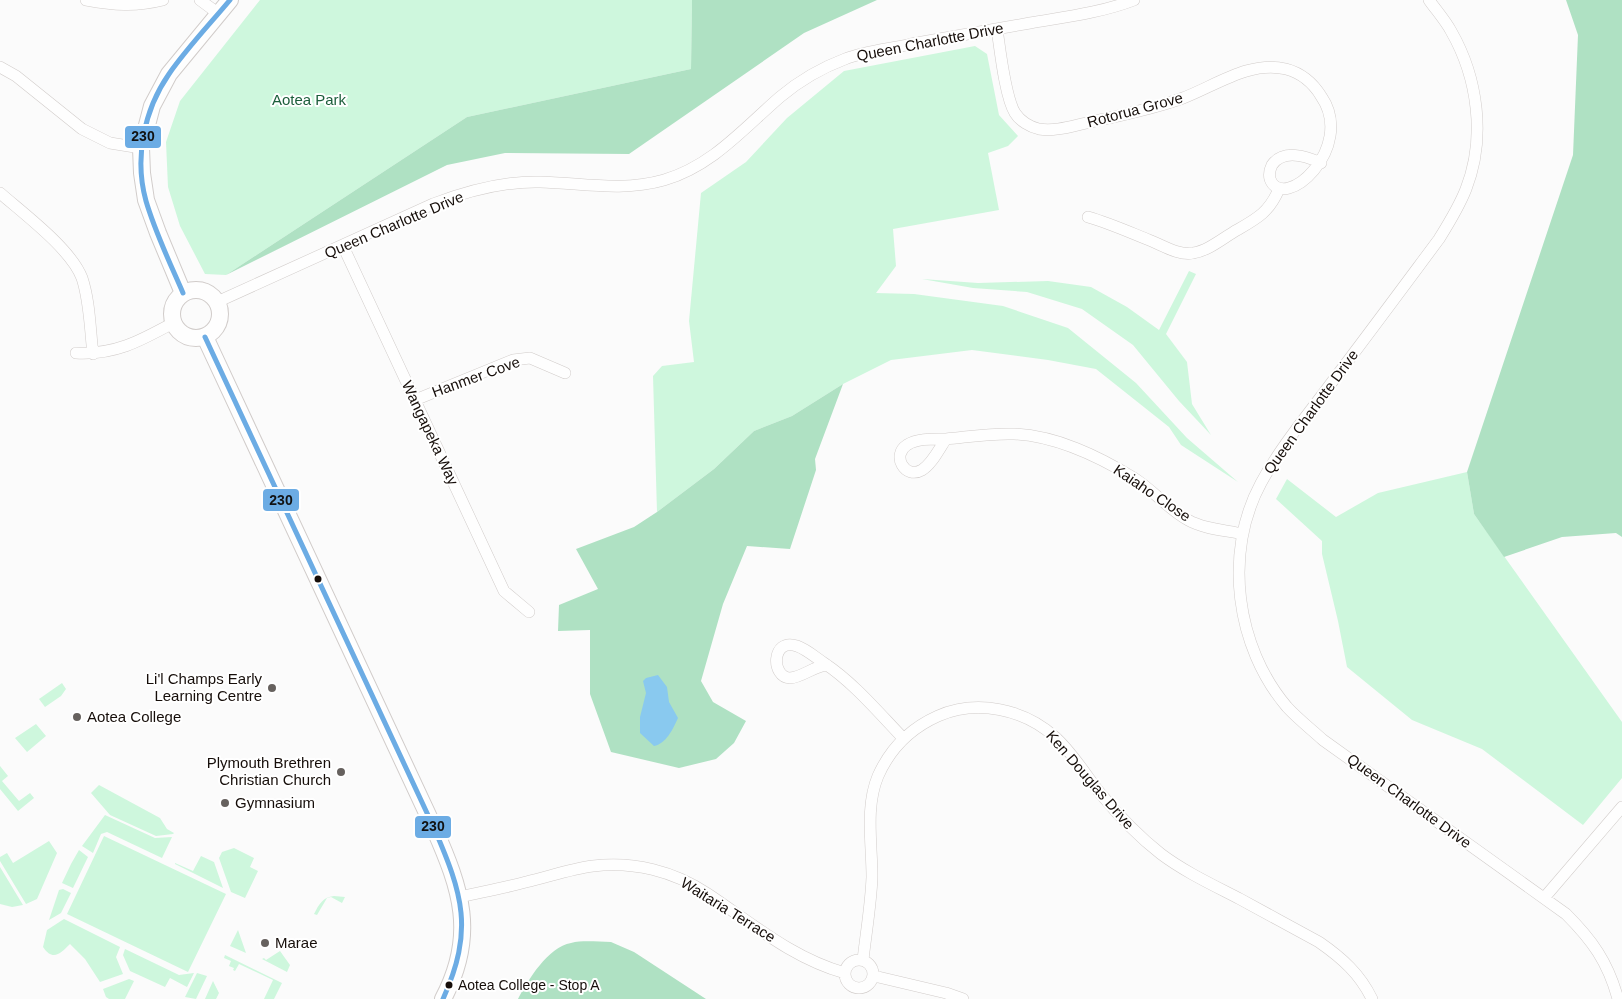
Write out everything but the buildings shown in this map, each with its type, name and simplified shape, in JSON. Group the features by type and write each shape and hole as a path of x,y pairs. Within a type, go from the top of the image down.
{"street":[{"path":"86,0 106,4 142,5 163,0"},
{"path":"200,0 219,14"},
{"path":"183,293 146,200 141,148 152,106 169,74 230,0"},
{"name":"Queen Charlotte Drive","path":"217,302 433,204 455,196 507,184 537,182 602,187 630,187 665,180 696,167 713,156 781,96 806,78 847,58 997,28 1106,10 1134,0"},
{"name":"Queen Charlotte Drive","path":"1429,0 1450,30 1461,51 1473,87 1477,133 1474,162 1466,190 1456,213 1439,239 1272,463 1260,484 1243,534 1239,577 1240,598 1248,633 1265,674 1287,706 1323,740 1566,914 1585,933 1600,954 1608,969 1618,999"},
{"name":"Rotorua Grove","path":"997,28 1012,108 1020,120 1038,129 1057,129 1150,109 1186,97 1248,70 1273,67 1300,75 1316,88 1324,99 1330,117 1331,136 1321,162 1310,175 1298,184 1285,190 1279,189"},
{"path":"0,67 16,76 82,129 110,143 141,148"},
{"path":"1088,217 1111,224 1176,251 1187,254 1194,253 1208,248 1262,216 1274,201 1279,189 1274,186 1270,178 1270,170 1273,163 1281,157 1297,155 1321,162"},
{"path":"0,193 63,250 76,267 85,291 93,354"},
{"name":"Wangapeka Way","path":"343,246 504,591 529,612"},
{"path":"198,290 212,296 217,302 220,316 216,329 204,337 192,338 176,329 172,317 174,303 183,293 198,290"},
{"path":"76,354 108,352 173,323"},
{"path":"204,337 452,870 462,906 461,944 454,979 443,999"},
{"name":"Hanmer Cove","path":"415,400 513,360 530,358 565,373"},
{"name":"Kaiaho Close","path":"946,439 1013,434 1043,437 1058,441 1116,467 1154,492 1189,521 1243,534"},
{"path":"827,665 859,692 903,738"},
{"name":"Ken Douglas Drive","path":"863,960 872,879 870,815 878,776 903,738 934,718 960,709 987,708 1002,710 1028,719 1044,728 1055,737 1117,813 1150,845 1193,874 1337,954 1362,981 1372,999"},
{"path":"1544,898 1622,807"},
{"name":"Waitaria Terrace","path":"460,897 592,866 617,865 644,868 686,881 794,952 811,961 845,973"},
{"path":"863,960 872,968 874,976 867,986 857,994 845,973 851,962 863,960"},
{"path":"874,976 946,993 963,999"}],"green space":[{"name":"Aotea Park","path":"260,0 692,0 691,69 467,117 226,275 205,274 180,226 168,187 166,142 180,101"},
{"path":"692,0 877,0 804,33 629,154 505,153 447,165 226,275 467,117 691,69"},
{"path":"1566,0 1622,0 1622,537 1616,533 1562,537 1504,557 1474,514 1467,472 1573,155 1578,35"},
{"path":"975,46 987,54 999,115 1018,136 1008,146 988,153 999,210 893,229 896,266 876,293 914,294 1003,306 1068,328 1136,383 1187,438 1238,482 1181,445 1169,427 1096,369 1048,360 972,350 891,360 843,384 792,416 754,431 714,469 657,512 653,376 662,366 694,362 689,321 701,193 746,162 787,118 844,71"},
{"path":"1189,271 1196,274 1166,334 1187,362 1192,404 1211,435 1179,401 1133,345 1082,309 1027,292 973,288 922,279 978,283 1048,281 1091,287 1127,307 1159,330"},
{"path":"843,384 815,459 816,470 790,549 747,546 723,604 701,681 713,702 746,721 734,743 716,759 679,768 611,752 590,694 590,630 558,631 559,605 598,589 576,549 634,527 714,469 754,431 792,416"},
{"path":"1467,472 1474,514 1622,722 1622,778 1583,825 1482,749 1412,720 1347,667 1322,554 1322,541 1276,499 1287,479 1336,517 1378,493"},
{"path":"62,683 66,689 61,696 45,707 39,699"},
{"path":"36,724 46,736 27,752 15,738"},
{"path":"0,766 8,776 2,781 19,801 30,793 34,798 18,811 0,789"},
{"path":"99,785 160,818 167,829 174,833 156,836 110,815 91,793"},
{"path":"105,815 155,838 172,837 162,858 107,832 101,834 93,853 82,846"},
{"path":"104,836 226,894 188,972 67,914"},
{"path":"49,841 57,853 37,899 26,904 0,861 0,857 7,853 13,863"},
{"path":"234,848 254,858 250,867 258,871 245,898 231,892 219,858 222,852"},
{"path":"79,850 88,857 73,888 62,883"},
{"path":"201,856 214,862 223,888 175,864 193,871"},
{"path":"0,867 23,905 12,907 0,904"},
{"path":"63,889 71,893 61,913 49,920 59,890"},
{"path":"334,896 345,897 342,903 331,897 327,898"},
{"path":"327,898 317,915 314,914"},
{"path":"64,919 120,947 116,957 123,974 100,982 85,959 70,944 57,954 54,955 47,952 43,947 47,930"},
{"path":"238,930 246,953 230,946"},
{"path":"611,942 634,952 706,999 518,999 540,965 554,951 571,943"},
{"path":"125,949 179,975 194,973 187,987 170,978 165,987 130,971 123,955"},
{"path":"280,951 290,965 287,972 262,959 266,960"},
{"path":"225,955 282,983 274,999 264,999 273,980 239,964 235,971 233,970 234,968 229,966 231,961 224,958"},
{"path":"197,973 207,976 196,999 185,997"},
{"path":"129,979 134,981 125,999 109,999 106,997 103,989"},
{"path":"213,981 219,993 216,999 205,999"}],"water":[{"path":"658,675 667,687 669,702 678,718 666,739 654,746 640,733 640,717 646,693 643,681 646,678"}],"transit line":[{"name":"230","path":"183,293 158,236 146,201 141,168 141,151 148,119 160,88 191,45 230,0"},
{"name":"230","path":"205,337 434,828 452,873 458,893 461,932 459,953 453,975 443,999"}],"place":[{"name":"Li'l Champs Early Learning Centre","path":"272,688"},
{"name":"Aotea College","path":"77,717"},
{"name":"Plymouth Brethren Christian Church","path":"341,772"},
{"name":"Gymnasium","path":"225,803"},
{"name":"Marae","path":"265,943"},
{"name":"Aotea College - Stop A","path":"449,985"}]}
